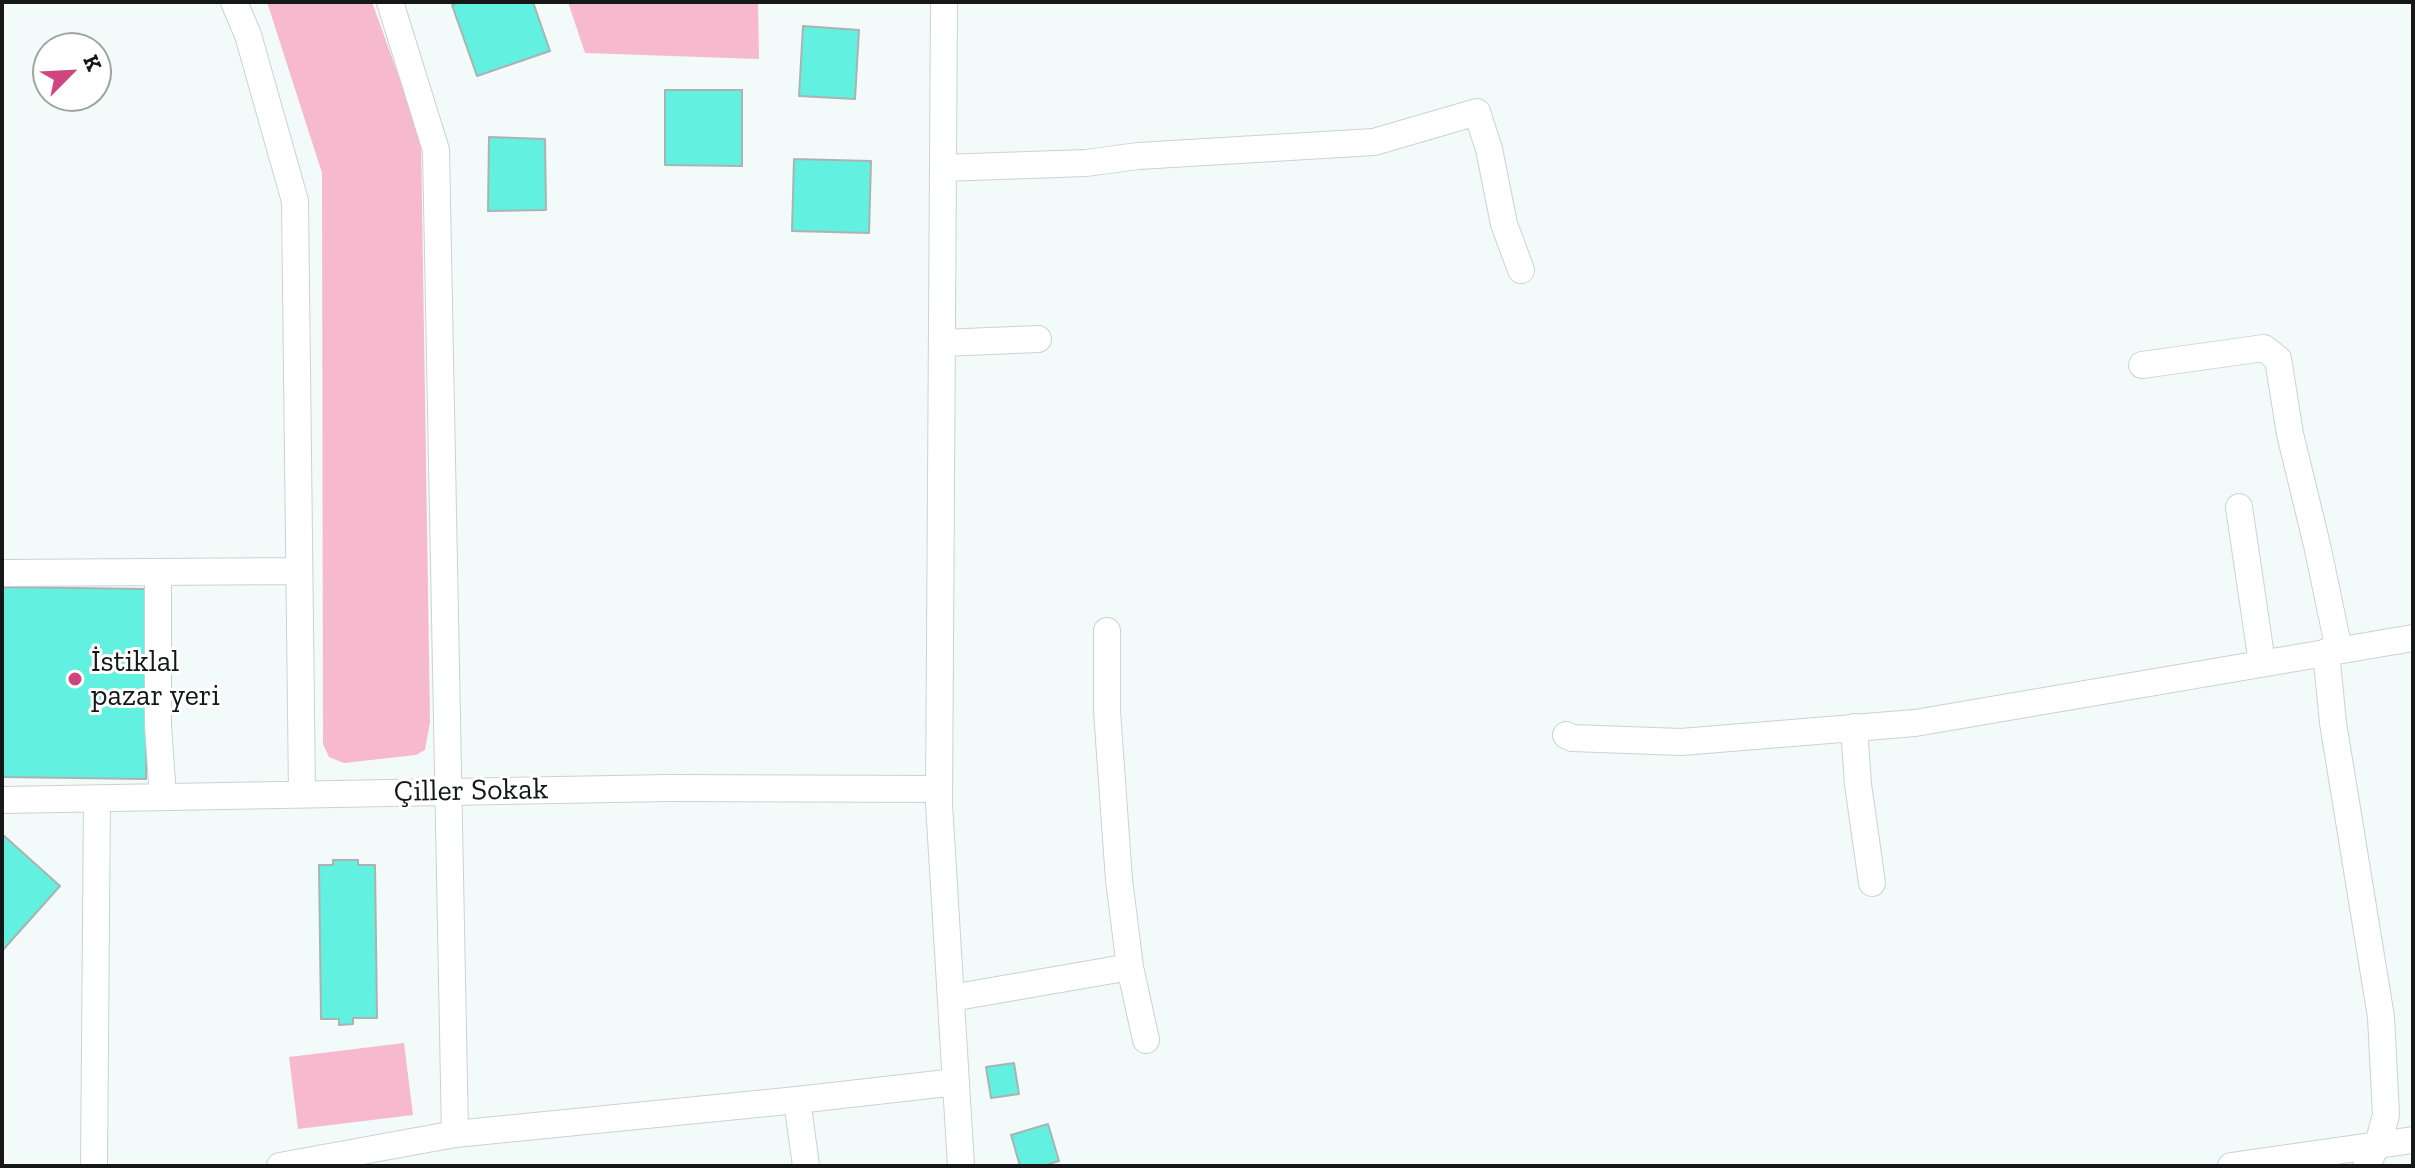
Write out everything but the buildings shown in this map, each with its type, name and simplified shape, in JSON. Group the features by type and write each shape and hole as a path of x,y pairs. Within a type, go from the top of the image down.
{"street":[{"path":"234,2 248,35 295,201 302,794"},
{"path":"390,2 436,150 455,1134"},
{"path":"944,2 939,789 961,1166"},
{"path":"943,168 1086,163 1138,156 1374,142 1477,112 1489,149 1504,224 1521,270"},
{"path":"942,343 1038,339"},
{"path":"2142,365 2264,348 2278,359 2290,434 2317,545 2332,651 2333,723 2381,1017 2386,1115 2371,1156"},
{"path":"2239,507 2262,663"},
{"path":"2,573 299,571"},
{"path":"158,572 158,725 163,797"},
{"path":"1107,631 1107,711 1119,880 1130,967 1146,1040"},
{"path":"1566,735 1572,738 1681,742 1915,723 2413,638"},
{"path":"1854,727 1858,784 1872,883"},
{"name":"Çiller Sokak","path":"2,800 669,788 939,789"},
{"path":"94,1166 97,798"},
{"path":"951,998 1130,967"},
{"path":"280,1166 455,1134 956,1082"},
{"path":"797,1100 806,1166"},
{"path":"2231,1166 2371,1156 2413,1140"}],"shaded area":[{"path":"267,2 372,2 421,138 430,722 425,750 416,755 344,763 329,757 323,744 322,173"},
{"path":"568,2 758,2 759,59 585,53"},
{"path":"404,1043 413,1115 298,1129 289,1057"}],"place":[{"name":"İstiklal pazar yeri","path":"75,679"}]}
